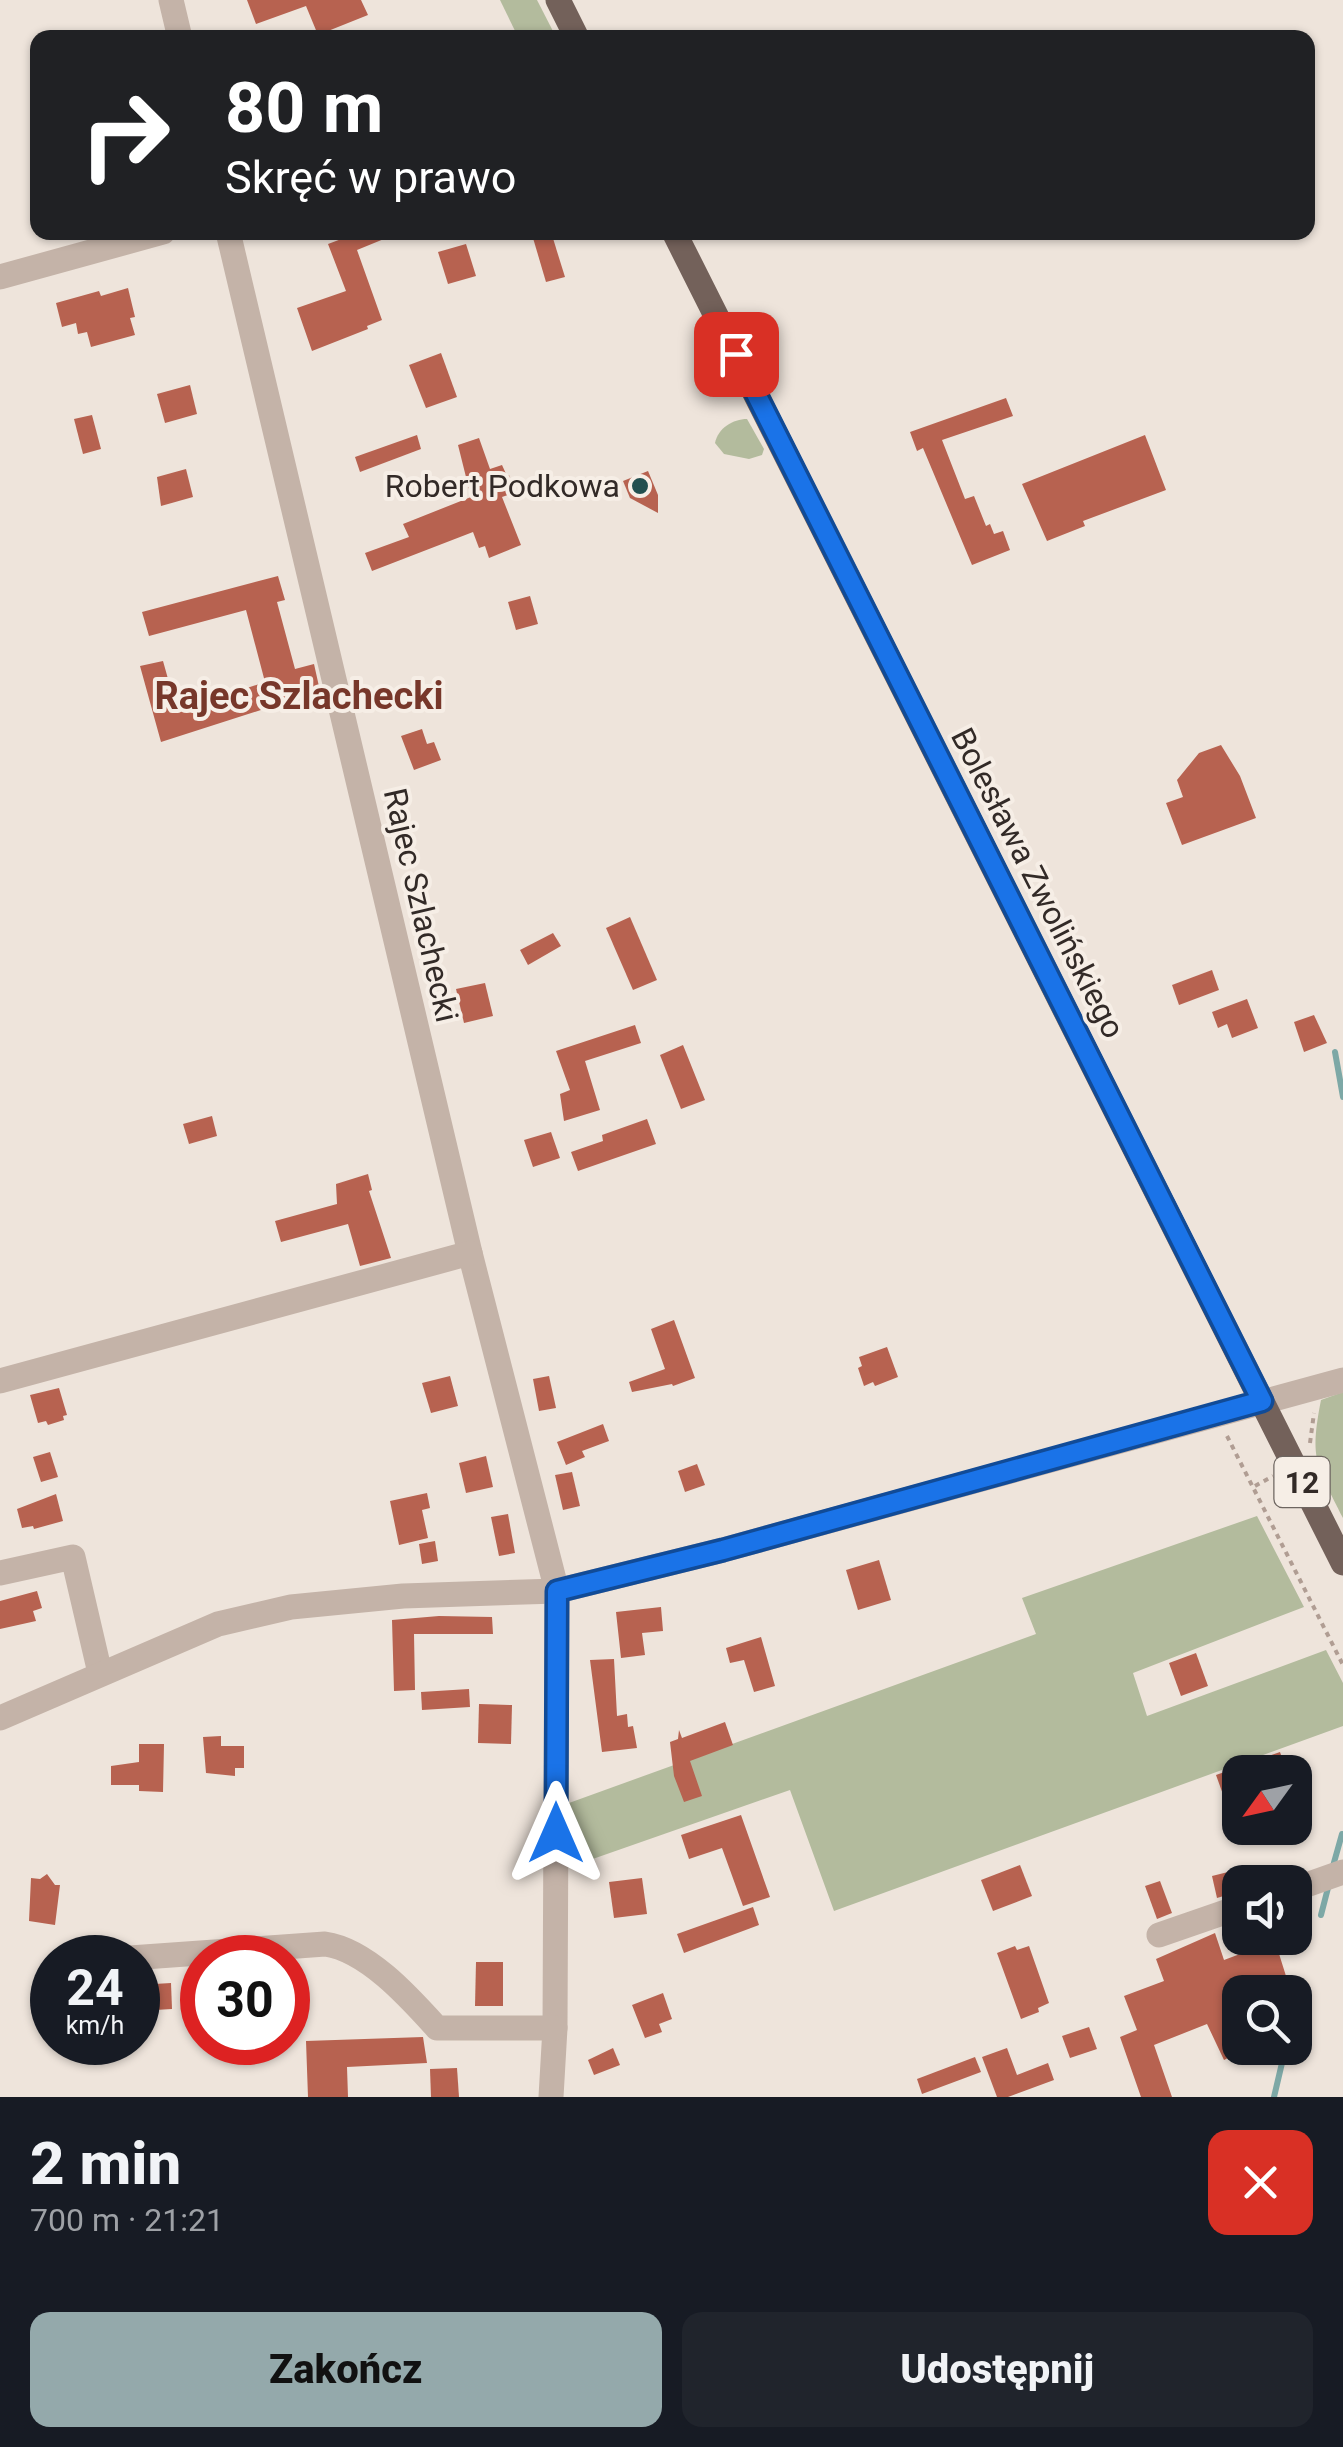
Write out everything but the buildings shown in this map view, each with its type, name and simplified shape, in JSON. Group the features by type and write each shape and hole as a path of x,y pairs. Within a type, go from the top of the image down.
{"main road":[{"path":"558,0 573,30"},
{"name":"Bolesława Zwolińskiego","path":"678,240 1343,1563"}],"street":[{"path":"171,0 178,30"},
{"path":"0,278 135,240"},
{"name":"Rajec Szlachecki","path":"230,240 470,1253 557,1591 555,2028 550,2097"},
{"path":"0,1381 470,1253"},
{"path":"0,1718 218,1624 291,1607 404,1596 557,1591 723,1550 1343,1380"},
{"path":"0,1573 73,1557 100,1673"},
{"path":"1312,1883 1343,1872"},
{"path":"1159,1935 1222,1913"},
{"path":"160,1956 325,1944 344,1947 361,1956 437,2028 555,2028"}],"path":[{"path":"1216,1414 1343,1665"}],"green space":[{"path":"500,0 537,0 552,30 515,30"},
{"path":"747,419 764,449 762,455 749,459 724,454 715,443 719,433 732,423"},
{"path":"1343,1392 1343,1518 1321,1473 1316,1437 1321,1400"},
{"path":"1257,1516 1304,1607 1133,1673 1147,1716 1326,1650 1343,1683 1343,1726 1263,1755 1222,1755 1222,1770 834,1911 790,1790 567,1868 569,1803 1036,1634 1022,1598"}],"waterway":[{"path":"1335,1052 1343,1097"},
{"path":"1333,1866 1342,1834"},
{"path":"1321,1915 1329,1884"},
{"path":"1274,2097 1282,2065"}],"place":[{"name":"Robert Podkowa","path":"640,486"}],"district":[{"name":"Rajec Szlachecki","path":"299,696"}],"route":[{"path":"556,1833 557,1591 723,1550 1262,1401 736,354"}]}
